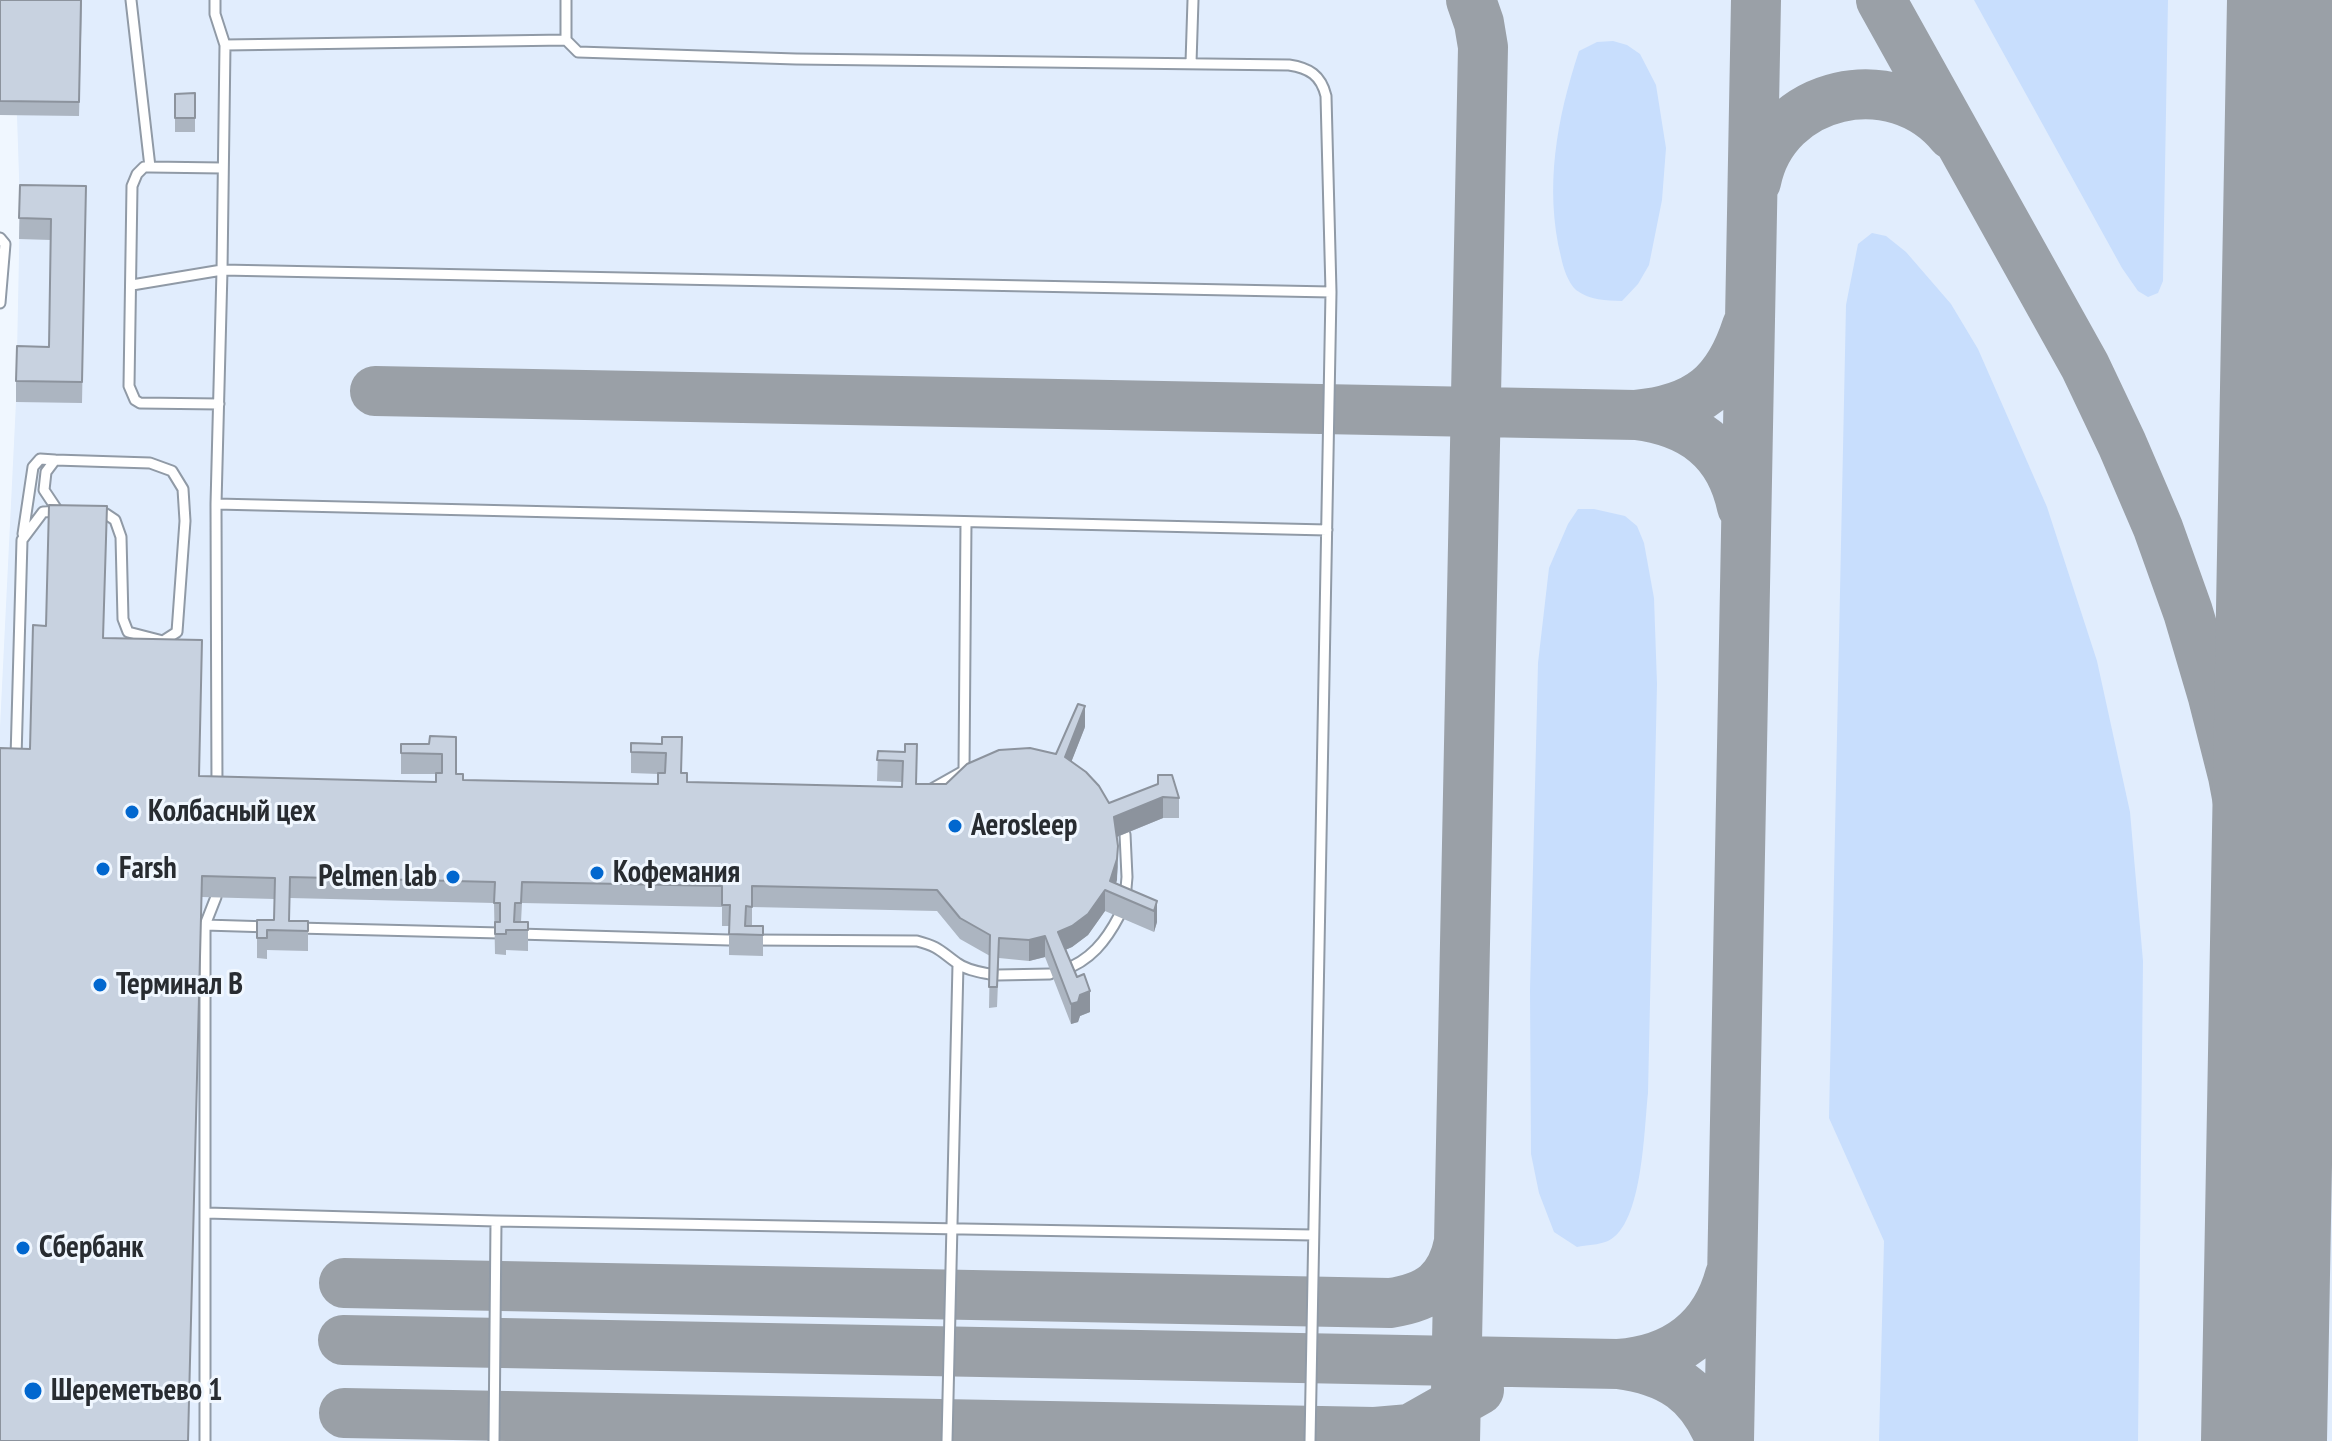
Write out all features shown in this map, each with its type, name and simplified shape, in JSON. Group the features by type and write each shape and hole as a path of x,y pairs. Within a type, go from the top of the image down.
{"lane":[{"path":"131,0 150,167"},
{"path":"215,0 215,14 225,45 216,504 217,794 232,790"},
{"path":"566,0 566,40 578,52 725,58 1289,65 1309,69 1319,80 1326,96 1331,292 1310,1441"},
{"path":"1191,63 1193,0"},
{"path":"225,45 566,40"},
{"path":"219,404 147,405 135,400 128,374 132,186 144,167 222,168"},
{"path":"0,238 5,244 0,303"},
{"path":"132,285 222,270 1331,292"},
{"path":"0,758 16,758 22,540 33,467 40,459 150,463 172,471 183,489 185,521 177,632 163,641 128,632 123,619 121,537 115,520 106,514 90,513"},
{"path":"55,460 46,472 44,490 58,511"},
{"path":"216,504 1327,530"},
{"path":"22,540 43,512 74,512"},
{"path":"964,769 966,522"},
{"path":"923,795 964,769 975,766"},
{"path":"1063,970 1078,965 1097,949 1121,912 1127,877 1125,834"},
{"path":"205,1441 205,925 216,897"},
{"path":"205,925 274,927"},
{"path":"289,927 500,933"},
{"path":"514,933 729,940"},
{"path":"745,940 917,941 936,946 958,964 974,971 1050,974"},
{"path":"947,1441 958,964"},
{"path":"206,1213 1313,1235"},
{"path":"494,1441 496,1221"}],"shaded area":[{"path":"0,0 2332,0 2332,1441 0,1441 0,727 16,402 20,206 17,116"},
{"path":"1974,0 2168,0 2163,281 2158,293 2148,297 2138,291 2122,268"},
{"path":"1613,41 1627,45 1640,54 1656,85 1666,148 1662,200 1649,265 1638,284 1622,301 1582,294 1566,275 1556,231 1553,179 1559,127 1579,51 1597,42"},
{"path":"1872,233 1886,236 1906,252 1951,304 1978,349 2047,507 2097,661 2130,812 2143,961 2138,1441 1879,1441 1884,1241 1829,1118 1846,305 1858,244"},
{"path":"1578,509 1625,516 1637,526 1644,543 1654,598 1657,684 1648,1093 1640,1174 1628,1216 1620,1231 1608,1241 1577,1247 1554,1232 1539,1193 1531,1154 1530,990 1538,663 1549,568"}],"building":[{"path":"0,0 81,0 79,102 0,101"},
{"path":"195,93 195,118 175,118 175,94"},
{"path":"20,185 86,186 82,382 16,381 17,346 49,347 51,219 19,218"},
{"name":"Терминал B","path":"49,505 107,506 103,638 202,640 199,776 436,782 436,773 442,773 442,754 401,753 401,744 429,744 430,736 456,737 456,774 463,774 463,780 658,784 658,773 665,773 666,753 631,752 631,743 662,744 662,737 682,737 681,773 687,773 687,782 902,787 903,761 877,760 878,751 905,752 905,744 917,744 916,784 946,784 967,764 999,750 1030,748 1056,754 1078,704 1085,706 1065,757 1086,772 1109,803 1158,784 1158,775 1172,775 1179,798 1163,797 1114,817 1118,846 1110,881 1157,901 1154,911 1105,890 1088,914 1058,932 1077,977 1084,974 1090,991 1071,1004 1045,936 1029,940 999,938 997,987 989,987 990,935 960,918 937,890 752,886 752,907 746,906 745,926 763,926 763,935 729,934 730,905 722,905 722,886 522,882 521,903 515,903 514,922 528,922 528,930 506,930 506,934 495,934 495,922 500,922 500,903 494,903 495,882 290,877 289,921 308,921 308,931 267,930 267,938 257,938 257,920 274,920 275,878 202,876 188,1441 0,1441 0,748 30,749 33,625 46,626"}],"taxiway":[{"path":"1455,1441 1483,47 1471,0"},
{"path":"1729,1441 1756,0"},
{"path":"1881,0 2085,366 2158,528 2188,612 2233,776 2272,982"},
{"path":"1756,182 1767,151 1786,126 1811,108 1839,97 1869,94 1899,99 1928,113 1952,135"},
{"path":"1636,415 1677,407 1708,390 1730,364 1747,326"},
{"path":"375,391 1636,415 1674,424 1706,442 1728,469 1742,507"},
{"path":"344,1283 1390,1303 1417,1297 1436,1285 1450,1268 1459,1242"},
{"path":"343,1340 1618,1364 1657,1356 1690,1339 1714,1312 1730,1275"},
{"path":"1618,1364 1654,1372 1682,1386 1704,1409 1721,1441"},
{"path":"344,1413 1375,1432 1410,1429 1479,1390"}],"runway":[{"path":"2264,1441 2290,0"}],"place":[{"name":"Колбасный цех","path":"132,812"},
{"name":"Aerosleep","path":"955,826"},
{"name":"Farsh","path":"103,869"},
{"name":"Кофемания","path":"597,873"},
{"name":"Pelmen lab","path":"453,877"},
{"name":"Терминал B","path":"100,985"},
{"name":"Сбербанк","path":"23,1248"},
{"name":"Шереметьево 1","path":"33,1391"}]}
